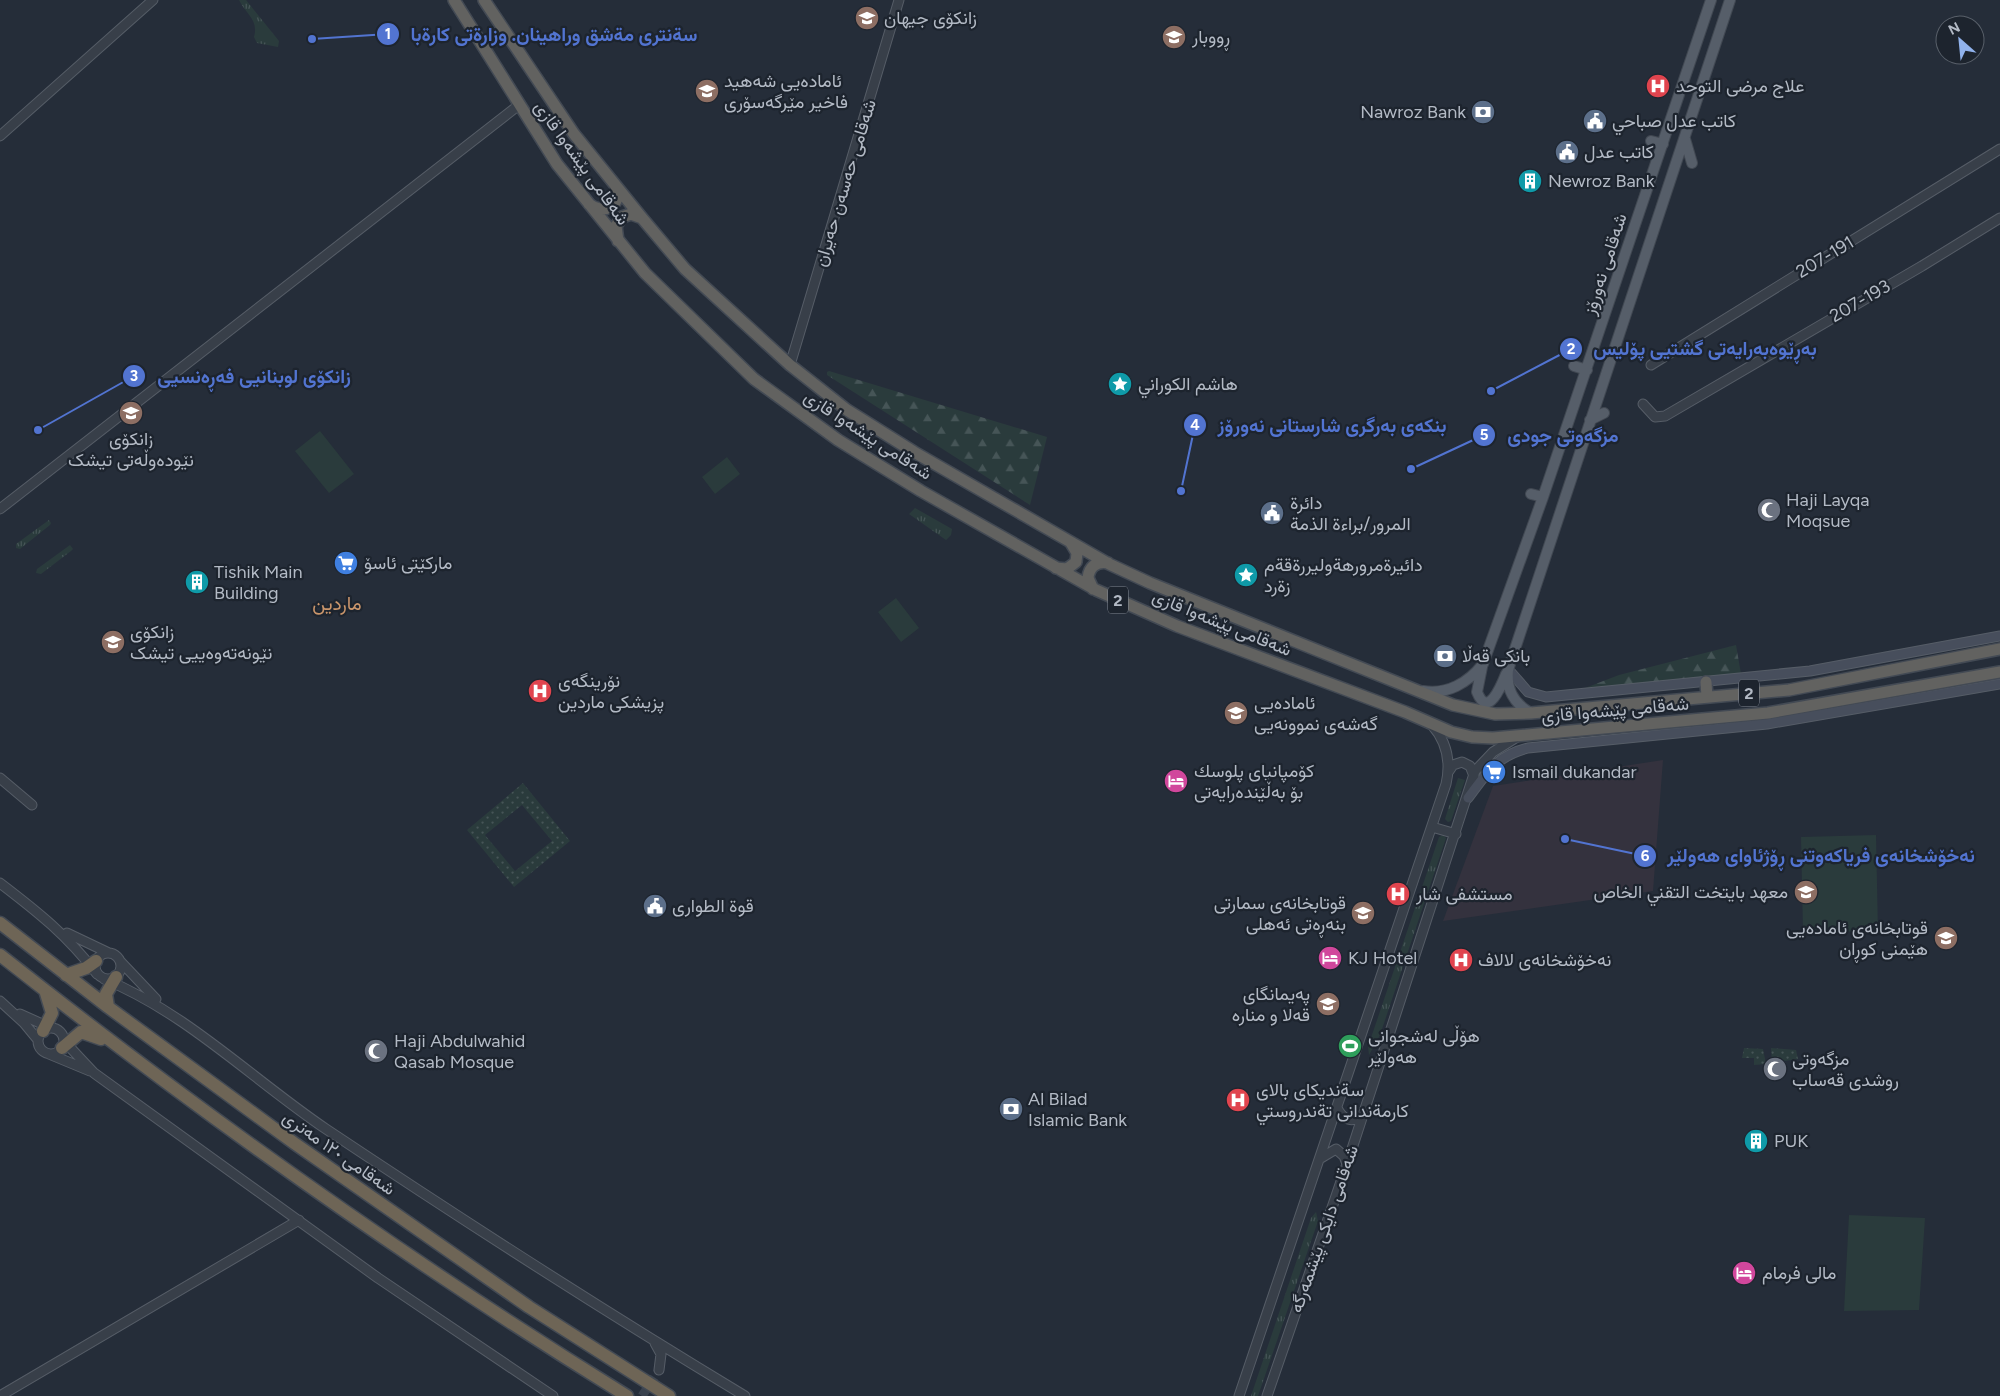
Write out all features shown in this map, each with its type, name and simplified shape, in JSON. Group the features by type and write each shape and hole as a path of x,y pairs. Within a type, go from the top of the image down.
{"highway":[{"name":"شەقامی پێشەوا قازی","path":"454,0 557,164 621,245 669,298 754,379 871,461 1054,568 1096,590 1177,626 1405,712 1432,725 1472,737 1517,737 1768,713 2000,672"},
{"name":"شەقامی پێشەوا قازی","path":"484,0 569,127 642,218 685,269 790,366 847,410 914,452 1109,564 1150,583 1453,705 1495,714 1531,713 1788,690 2000,650"},
{"path":"588,203 600,210 610,208 619,195 615,184"},
{"path":"621,245 615,232 618,221 632,214 642,218"},
{"path":"1054,568 1067,569 1076,562 1076,550 1068,540"},
{"path":"1096,590 1088,581 1090,569 1098,563 1109,564"},
{"path":"1706,682 1707,697"},
{"path":"1911,701 1912,689"},
{"path":"1542,734 1543,746"},
{"name":"شەقامی ١٢٠ مەتری","path":"0,923 108,1007 273,1128 529,1307 669,1396"},
{"path":"0,955 119,1046 242,1136 511,1324 627,1396"},
{"path":"66,975 103,973 108,1007"},
{"path":"45,990 52,1013 45,1032"},
{"path":"64,1044 78,1032 84,1032 119,1046"}],"main road":[{"name":"شەقامی نەورۆز","path":"1416,690 1432,692 1449,690 1468,680 1483,664 1587,370 1711,0"},
{"name":"شەقامی نەورۆز","path":"1531,713 1519,705 1511,693 1508,670 1730,0"},
{"path":"1684,139 1692,163"},
{"path":"1651,141 1663,144"},
{"path":"1574,366 1587,370"},
{"path":"1590,420 1604,413"},
{"path":"1531,494 1543,497"},
{"path":"1483,664 1476,690 1479,697 1485,701 1490,701 1496,697 1508,670 1528,692 1546,697 1810,671 2000,636"},
{"path":"1468,798 1492,766 1503,757 1528,748 1767,724 1911,701 2000,684"}],"street":[{"path":"0,136 153,0"},
{"name":"شەقامی حەسەن حەیران","path":"790,366 899,0"},
{"path":"0,509 519,105"},
{"name":"207-191","path":"1651,365 2000,149"},
{"name":"207-193","path":"1644,404 1655,417 1665,416 1922,266 2000,218"},
{"path":"0,502 228,326 255,309"},
{"name":"شەقامی دایکی پێشمەرگە","path":"1239,1396 1432,827 1449,771 1445,745 1432,725"},
{"name":"شەقامی دایکی پێشمەرگە","path":"1267,1396 1347,1164 1474,776 1479,766 1488,756 1517,737"},
{"path":"1449,771 1453,764 1462,762 1470,766 1474,776"},
{"path":"0,778 32,805"},
{"path":"1432,827 1456,834"},
{"path":"0,883 56,926 103,973 169,1012 327,1129 654,1341 746,1396"},
{"path":"56,926 110,953 169,1012"},
{"path":"103,973 101,955 110,953"},
{"path":"103,973 121,970 120,961"},
{"path":"3,1004 45,1032"},
{"path":"3,1004 45,1032 59,1032 64,1044 94,1072 378,1278 553,1396"},
{"path":"45,1032 42,1051 94,1072"},
{"path":"48,1054 56,1053 64,1044"},
{"path":"1337,1108 1340,1114 1348,1120 1354,1120 1364,1113"},
{"path":"1320,1158 1336,1149 1342,1153 1347,1164"},
{"path":"0,1396 299,1220"},
{"path":"654,1341 662,1354 659,1370"}],"shaded area":[{"path":"1663,760 1653,891 1443,921 1493,786"}],"green space":[{"path":"239,0 246,0 279,41 278,47 257,43 254,37 255,26"},
{"path":"829,371 1047,437 1030,505 827,375"},
{"path":"320,431 354,474 329,493 295,451"},
{"path":"727,457 740,474 715,494 702,477"},
{"path":"915,508 952,529 951,535 946,540 909,514"},
{"path":"49,520 50,525 20,549 16,548 16,544"},
{"path":"70,545 73,549 71,551 41,574 36,573 37,569"},
{"path":"896,598 919,628 901,642 878,612"},
{"path":"1736,645 1741,674 1585,688 1619,675"},
{"path":"1458,778 1465,780 1451,821 1448,822 1445,819"},
{"path":"523,783 570,841 514,887 467,830","holes":["522,805 552,841 515,871 485,835"]},
{"path":"1443,835 1446,838 1380,1035 1369,1055 1368,1046 1439,837"},
{"path":"1876,835 1878,931 1803,933 1801,837"},
{"path":"1744,1048 1763,1049 1766,1064 1754,1065 1754,1058 1742,1058"},
{"path":"1771,1048 1796,1050 1798,1059 1772,1063"},
{"path":"1316,1212 1318,1221 1258,1396 1251,1396 1311,1218"},
{"path":"1849,1215 1925,1218 1919,1310 1844,1311"}],"tunnel":[{"path":"642,1396 659,1370"}],"place":[{"name":"زانکۆی جیھان","path":"867,18"},
{"name":"ڕووبار","path":"1174,37"},
{"name":"سةنترى مةشق وراهينان. وزارةتى كارةبا","path":"312,39"},
{"name":"علاج مرضى التوحد","path":"1658,86"},
{"name":"ئامادەیی شەهید فاخیر مێرگەسۆری","path":"707,91"},
{"name":"Nawroz Bank","path":"1483,112"},
{"name":"كاتب عدل صباحي","path":"1595,121"},
{"name":"کاتب عدل","path":"1567,152"},
{"name":"Newroz Bank","path":"1530,181"},
{"name":"هاشم الكوراني","path":"1120,384"},
{"name":"بەڕێوەبەرایەتی گشتیی پۆلیس","path":"1491,391"},
{"name":"زانکۆی نێودەوڵەتی تیشک","path":"131,413"},
{"name":"زانکۆی لوبنانیی فەڕەنسیی","path":"38,430"},
{"name":"مزگەوتی جودی","path":"1411,469"},
{"name":"بنکەی بەرگری شارستانی نەورۆز","path":"1181,491"},
{"name":"Haji Layqa Moqsue","path":"1769,510"},
{"name":"دائرة المرور/براءة الذمة","path":"1272,513"},
{"name":"مارکێتی ئاسۆ","path":"346,563"},
{"name":"دائيرةمرورهةوليررةقةم زةرد","path":"1246,575"},
{"name":"Tishik Main Building","path":"197,582"},
{"name":"زانکۆی نێونەتەوەییی تیشک","path":"113,642"},
{"name":"بانکی قەڵا","path":"1445,656"},
{"name":"نۆرینگەی پزیشکی ماردین","path":"540,691"},
{"name":"ئامادەیی گەشەی نموونەیی","path":"1236,713"},
{"name":"Ismail dukandar","path":"1494,772"},
{"name":"کۆمپانیای پلوسك بۆ بەڵێندەرایەتی","path":"1176,781"},
{"name":"نەخۆشخانەی فریاکەوتنی ڕۆژئاوای هەولێر","path":"1565,839"},
{"name":"معهد بايتخت التقني الخاص","path":"1806,892"},
{"name":"مستشفى شار","path":"1398,894"},
{"name":"قوة الطواری","path":"655,906"},
{"name":"قوتابخانەی سمارتی بنەڕەتی ئەهلی","path":"1363,913"},
{"name":"قوتابخانەی ئامادەیی هێمنی کوڕان","path":"1946,938"},
{"name":"KJ Hotel","path":"1330,958"},
{"name":"نەخۆشخانەی لالاف","path":"1461,960"},
{"name":"پەیمانگای قەلا و منارە","path":"1328,1004"},
{"name":"هۆڵی لەشجوانی هەولێر","path":"1350,1046"},
{"name":"Haji Abdulwahid Qasab Mosque","path":"376,1051"},
{"name":"مزگەوتی روشدی قەساب","path":"1775,1069"},
{"name":"سةنديكاى بالاى كارمةندانى تةندروستي","path":"1238,1100"},
{"name":"Al Bilad Islamic Bank","path":"1011,1109"},
{"name":"PUK","path":"1756,1141"},
{"name":"مالى فرمام","path":"1744,1273"}],"district":[{"name":"ماردین","path":"337,603"}]}
